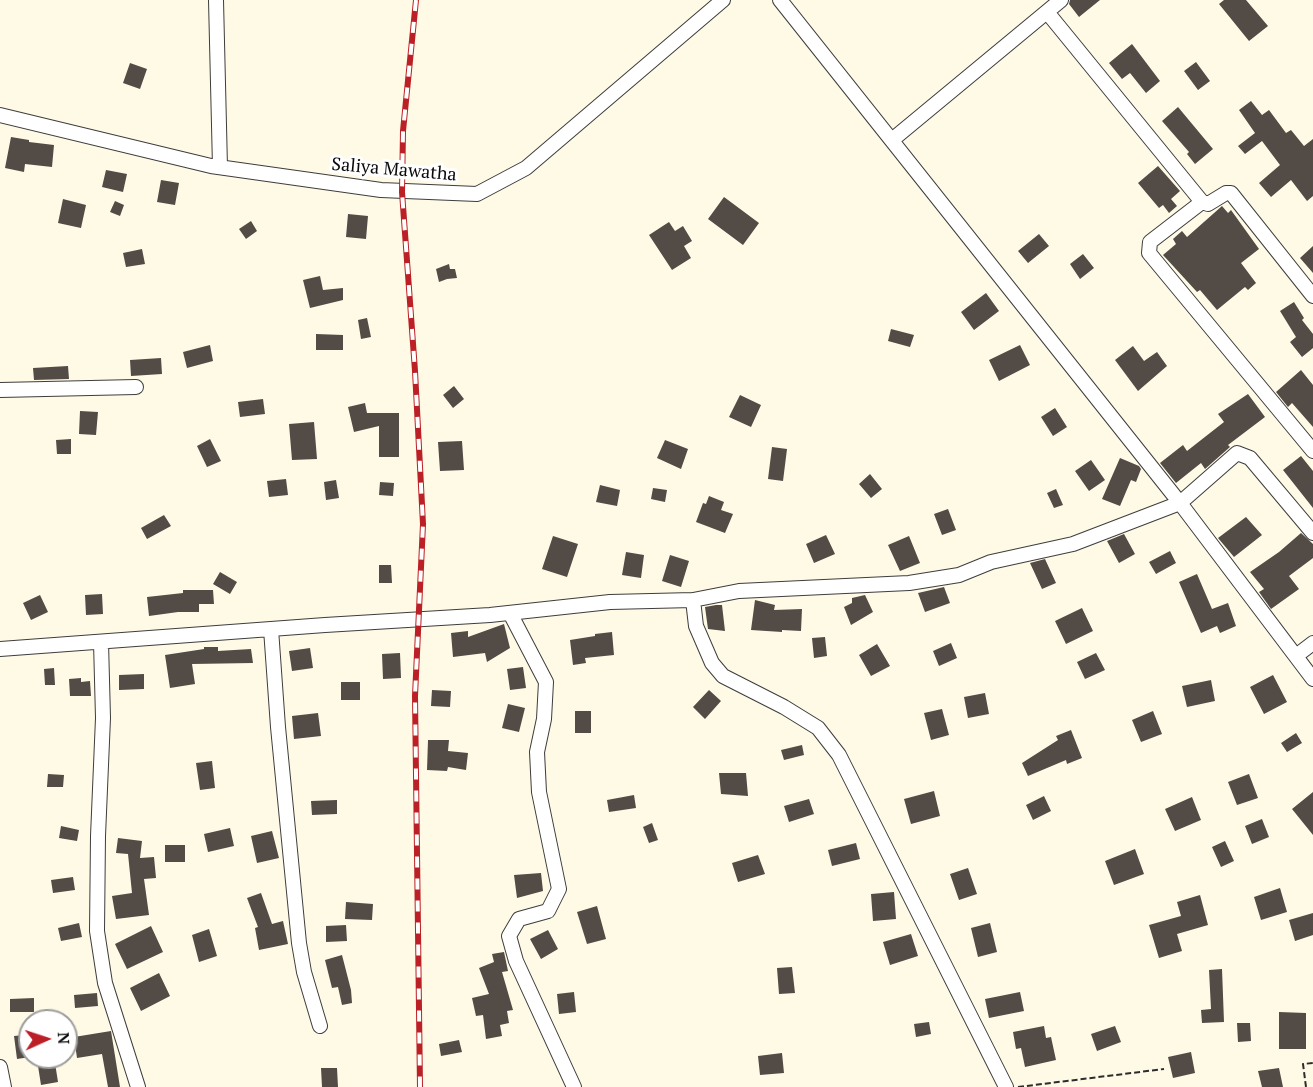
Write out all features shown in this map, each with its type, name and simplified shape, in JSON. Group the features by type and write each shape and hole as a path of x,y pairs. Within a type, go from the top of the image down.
{"street":[{"path":"216,0 219,167"},
{"name":"Saliya Mawatha","path":"0,115 219,167 381,190 477,194 526,168 723,0"},
{"path":"780,0 1180,503 1313,679"},
{"path":"892,140 1061,0"},
{"path":"1047,12 1202,202 1208,204 1230,193 1313,296"},
{"path":"1202,202 1150,242 1149,253 1313,451"},
{"path":"0,390 136,387"},
{"path":"0,650 271,629 417,621 610,602 693,600 739,591 909,583 959,575 991,562 1073,544 1180,503 1237,453 1250,458 1313,532"},
{"path":"693,600 696,626 717,670 723,676 784,707 818,728 839,755 1006,1087"},
{"path":"510,613 546,682 544,719 537,752 539,792 559,889 548,911 519,919 509,936 516,961 574,1087"},
{"path":"271,629 299,943 304,972 320,1026"},
{"path":"101,642 103,718 97,931 105,983 138,1087"},
{"path":"1296,656 1313,642"},
{"path":"0,1067 4,1087"}],"path":[{"path":"1306,1087 1303,1064 1313,1063"},
{"path":"1015,1087 1164,1069"}],"building":[{"path":"1070,0 1100,0 1079,17 1069,4"},
{"path":"1224,0 1246,0 1268,26 1249,41 1219,4"},
{"path":"1132,44 1160,81 1146,93 1130,73 1122,79 1109,63"},
{"path":"1196,62 1210,81 1198,90 1184,71"},
{"path":"130,63 147,69 140,89 123,83"},
{"path":"1251,101 1262,115 1269,110 1286,133 1291,130 1304,146 1313,139 1313,196 1307,201 1291,180 1271,197 1259,183 1280,165 1262,141 1245,154 1238,146 1255,133 1239,110"},
{"path":"1178,107 1213,149 1195,164 1187,154 1189,152 1162,121"},
{"path":"11,137 54,145 52,167 25,164 24,172 5,168"},
{"path":"1158,166 1180,191 1171,199 1177,206 1169,213 1163,205 1159,208 1138,183"},
{"path":"106,170 127,174 123,192 102,187"},
{"path":"161,180 179,183 175,205 157,202"},
{"path":"724,197 759,223 743,245 708,219"},
{"path":"63,199 86,205 81,228 58,223"},
{"path":"115,201 124,205 120,216 110,212"},
{"path":"1222,206 1228,213 1231,210 1259,249 1241,263 1256,283 1248,290 1245,287 1217,310 1200,290 1197,292 1163,255 1176,244 1173,239 1182,231 1187,237"},
{"path":"348,214 368,216 366,239 346,237"},
{"path":"251,221 257,231 246,239 239,229"},
{"path":"669,222 675,231 683,226 692,241 684,246 691,258 672,270 649,235"},
{"path":"1039,234 1049,246 1028,263 1018,251"},
{"path":"1313,246 1313,273 1300,258"},
{"path":"142,249 145,264 126,267 123,253"},
{"path":"1083,254 1094,268 1080,279 1070,264"},
{"path":"449,264 450,269 455,269 457,278 439,282 436,269"},
{"path":"320,276 323,290 343,288 343,300 310,308 303,280"},
{"path":"986,293 999,311 974,330 961,312"},
{"path":"1294,302 1304,318 1302,320 1313,334 1313,348 1302,357 1290,342 1296,337 1280,311"},
{"path":"367,318 371,337 361,339 358,320"},
{"path":"891,329 914,335 910,347 888,341"},
{"path":"316,334 343,335 343,350 316,350"},
{"path":"210,345 213,361 187,368 183,352"},
{"path":"1020,345 1030,365 999,381 989,360"},
{"path":"1133,346 1144,361 1157,352 1167,366 1138,391 1115,360"},
{"path":"161,358 162,374 131,376 130,360"},
{"path":"68,366 69,379 34,380 33,368"},
{"path":"1301,370 1313,385 1313,427 1292,403 1288,407 1276,392"},
{"path":"454,386 464,399 453,408 443,395"},
{"path":"1248,394 1265,417 1228,445 1230,447 1205,469 1201,463 1176,483 1160,463 1183,445 1187,451 1224,422 1218,414"},
{"path":"740,395 761,405 751,427 729,417"},
{"path":"263,399 265,414 240,417 238,402"},
{"path":"365,403 367,413 399,413 399,457 379,457 379,426 354,432 348,407"},
{"path":"1055,408 1067,427 1053,436 1041,417"},
{"path":"80,411 98,412 96,435 79,434"},
{"path":"314,422 317,459 292,460 289,424"},
{"path":"71,439 71,454 57,454 56,440"},
{"path":"210,439 221,461 207,467 197,446"},
{"path":"665,440 688,449 681,469 657,458"},
{"path":"462,441 464,470 440,471 438,442"},
{"path":"772,447 787,449 783,481 768,479"},
{"path":"1301,456 1313,471 1313,508 1283,470"},
{"path":"1120,458 1141,469 1136,482 1131,480 1120,506 1102,499"},
{"path":"1091,460 1105,480 1089,491 1075,471"},
{"path":"870,474 882,489 871,498 859,484"},
{"path":"286,479 288,495 269,497 267,481"},
{"path":"336,480 339,498 326,500 324,482"},
{"path":"380,482 394,483 393,496 379,495"},
{"path":"600,485 620,490 617,506 596,502"},
{"path":"653,488 667,490 665,502 651,499"},
{"path":"1056,489 1063,505 1054,508 1047,493"},
{"path":"709,496 724,502 721,510 733,514 725,533 696,522 703,503 706,504"},
{"path":"948,509 956,530 942,535 934,514"},
{"path":"164,515 171,526 147,539 141,528"},
{"path":"1246,517 1262,535 1234,557 1218,538"},
{"path":"1301,533 1313,544 1313,558 1289,576 1299,589 1271,609 1259,592 1264,589 1250,572"},
{"path":"1124,534 1135,554 1119,563 1107,541"},
{"path":"826,535 835,554 814,563 806,544"},
{"path":"553,536 578,544 567,577 542,569"},
{"path":"909,536 920,563 900,571 888,545"},
{"path":"1170,551 1176,563 1156,574 1149,562"},
{"path":"626,552 644,555 641,578 622,575"},
{"path":"670,555 689,561 681,587 662,581"},
{"path":"1045,559 1056,583 1042,589 1030,563"},
{"path":"379,565 391,565 392,583 379,583"},
{"path":"220,572 237,582 230,594 213,584"},
{"path":"1197,574 1212,609 1228,603 1236,626 1220,633 1217,626 1201,633 1179,582"},
{"path":"944,587 950,603 925,612 918,593"},
{"path":"183,590 213,590 214,604 199,604 199,612 149,616 147,597 183,593"},
{"path":"102,594 103,614 86,615 85,595"},
{"path":"40,595 48,612 31,620 23,603"},
{"path":"865,595 873,612 851,625 844,607 852,603 852,598"},
{"path":"755,600 775,605 774,610 802,609 801,631 751,630"},
{"path":"722,605 725,631 708,629 705,607"},
{"path":"1082,608 1093,631 1066,644 1055,621"},
{"path":"504,624 510,648 487,662 485,653 453,657 451,633 468,631 468,637"},
{"path":"612,632 614,655 585,658 586,663 573,665 570,640"},
{"path":"825,637 827,656 814,658 812,638"},
{"path":"951,643 957,658 939,666 933,651"},
{"path":"877,644 890,666 871,676 859,655"},
{"path":"204,647 218,647 218,651 251,649 253,663 192,664 195,684 170,688 165,655 204,649"},
{"path":"310,648 313,668 292,671 289,651"},
{"path":"400,653 401,678 383,679 382,654"},
{"path":"1096,653 1105,670 1085,679 1077,662"},
{"path":"523,667 526,688 510,690 507,669"},
{"path":"54,668 55,685 45,685 44,669"},
{"path":"144,674 144,689 119,690 119,675"},
{"path":"1273,675 1287,702 1264,714 1250,687"},
{"path":"81,678 81,682 90,681 91,696 70,696 69,679"},
{"path":"1211,680 1215,701 1187,707 1182,686"},
{"path":"341,682 360,682 360,700 341,700"},
{"path":"432,690 451,691 450,707 431,706"},
{"path":"709,690 721,701 705,719 693,707"},
{"path":"985,693 989,714 968,718 964,697"},
{"path":"508,704 525,708 519,732 502,728"},
{"path":"942,709 949,735 931,740 924,713"},
{"path":"575,711 591,711 591,733 575,733"},
{"path":"1153,711 1162,734 1141,742 1132,720"},
{"path":"318,713 321,736 294,739 292,716"},
{"path":"1071,730 1082,758 1067,764 1066,760 1028,776 1022,763 1058,740 1056,736"},
{"path":"1296,733 1302,743 1287,752 1281,743"},
{"path":"428,740 449,740 448,751 468,753 466,770 448,767 447,771 427,770"},
{"path":"802,745 804,755 784,760 781,750"},
{"path":"212,761 215,788 200,790 196,763"},
{"path":"719,773 746,773 748,796 721,794"},
{"path":"48,774 64,775 63,787 47,787"},
{"path":"1249,774 1258,798 1237,805 1228,782"},
{"path":"934,791 940,816 911,824 904,799"},
{"path":"1313,792 1313,835 1292,809"},
{"path":"634,795 636,808 609,812 607,800"},
{"path":"1044,796 1051,811 1033,820 1026,805"},
{"path":"1192,797 1201,820 1175,831 1165,809"},
{"path":"809,799 814,814 789,822 784,806"},
{"path":"337,800 337,814 312,815 311,801"},
{"path":"1262,819 1269,837 1252,844 1245,826"},
{"path":"652,823 658,840 649,843 643,827"},
{"path":"61,826 79,830 77,841 59,838"},
{"path":"230,828 234,846 208,852 204,834"},
{"path":"272,831 279,858 257,863 251,836"},
{"path":"118,838 142,841 140,858 154,857 156,878 144,879 149,915 116,919 112,896 132,893 128,854 116,853"},
{"path":"1225,841 1234,861 1221,867 1212,847"},
{"path":"856,843 860,859 832,866 828,850"},
{"path":"165,845 185,845 185,862 165,862"},
{"path":"1135,849 1144,874 1114,885 1105,861"},
{"path":"758,855 765,874 738,882 732,863"},
{"path":"968,868 977,894 959,900 950,874"},
{"path":"541,873 543,891 517,898 514,875"},
{"path":"73,877 75,890 53,893 51,880"},
{"path":"1280,888 1287,912 1261,920 1254,897"},
{"path":"894,892 896,919 873,921 871,894"},
{"path":"261,893 272,924 283,921 288,944 259,950 255,928 258,927 247,898"},
{"path":"1200,895 1208,925 1177,934 1182,951 1159,958 1149,925 1181,916 1177,902"},
{"path":"346,902 373,904 372,920 345,919"},
{"path":"597,906 606,939 587,944 577,912"},
{"path":"1313,913 1313,935 1295,941 1289,920"},
{"path":"79,923 82,937 61,941 58,928"},
{"path":"990,923 997,952 978,957 971,928"},
{"path":"346,925 347,941 326,942 326,926"},
{"path":"151,926 163,952 127,969 115,944"},
{"path":"209,929 217,956 199,962 192,935"},
{"path":"548,930 558,949 541,959 530,939"},
{"path":"911,934 918,956 890,965 883,942"},
{"path":"504,952 508,971 502,972 513,1010 507,1011 509,1023 500,1025 502,1036 486,1039 483,1015 476,1016 472,998 489,994 479,968 494,962 492,954"},
{"path":"342,955 352,1003 342,1005 338,987 332,988 325,960"},
{"path":"792,967 795,993 779,994 777,968"},
{"path":"1222,969 1224,1022 1202,1023 1201,1010 1211,1009 1209,970"},
{"path":"159,973 170,996 141,1011 130,988"},
{"path":"574,992 576,1012 559,1014 557,994"},
{"path":"1020,992 1024,1011 989,1018 985,999"},
{"path":"97,993 98,1006 75,1008 74,995"},
{"path":"34,998 34,1009 18,1009 18,1012 10,1012 10,999"},
{"path":"1279,1012 1306,1013 1306,1049 1279,1049"},
{"path":"929,1022 931,1034 916,1037 914,1024"},
{"path":"1237,1023 1250,1023 1251,1041 1238,1042"},
{"path":"1044,1026 1046,1038 1051,1037 1056,1060 1025,1067 1021,1048 1016,1049 1013,1032"},
{"path":"1115,1026 1121,1042 1097,1051 1091,1034"},
{"path":"111,1031 120,1087 108,1087 102,1054 78,1058 78,1036"},
{"path":"14,1036 18,1036 17,1059"},
{"path":"459,1040 462,1052 441,1056 439,1044"},
{"path":"1191,1052 1195,1073 1173,1078 1168,1057"},
{"path":"782,1053 784,1073 760,1075 758,1056"},
{"path":"321,1068 337,1068 338,1087 322,1087"},
{"path":"1279,1068 1283,1087 1262,1087 1258,1071"},
{"path":"38,1069 56,1069 58,1082 41,1085"}],"railway":[{"path":"416,0 403,131 402,192 423,524 415,696 420,1087"}]}
